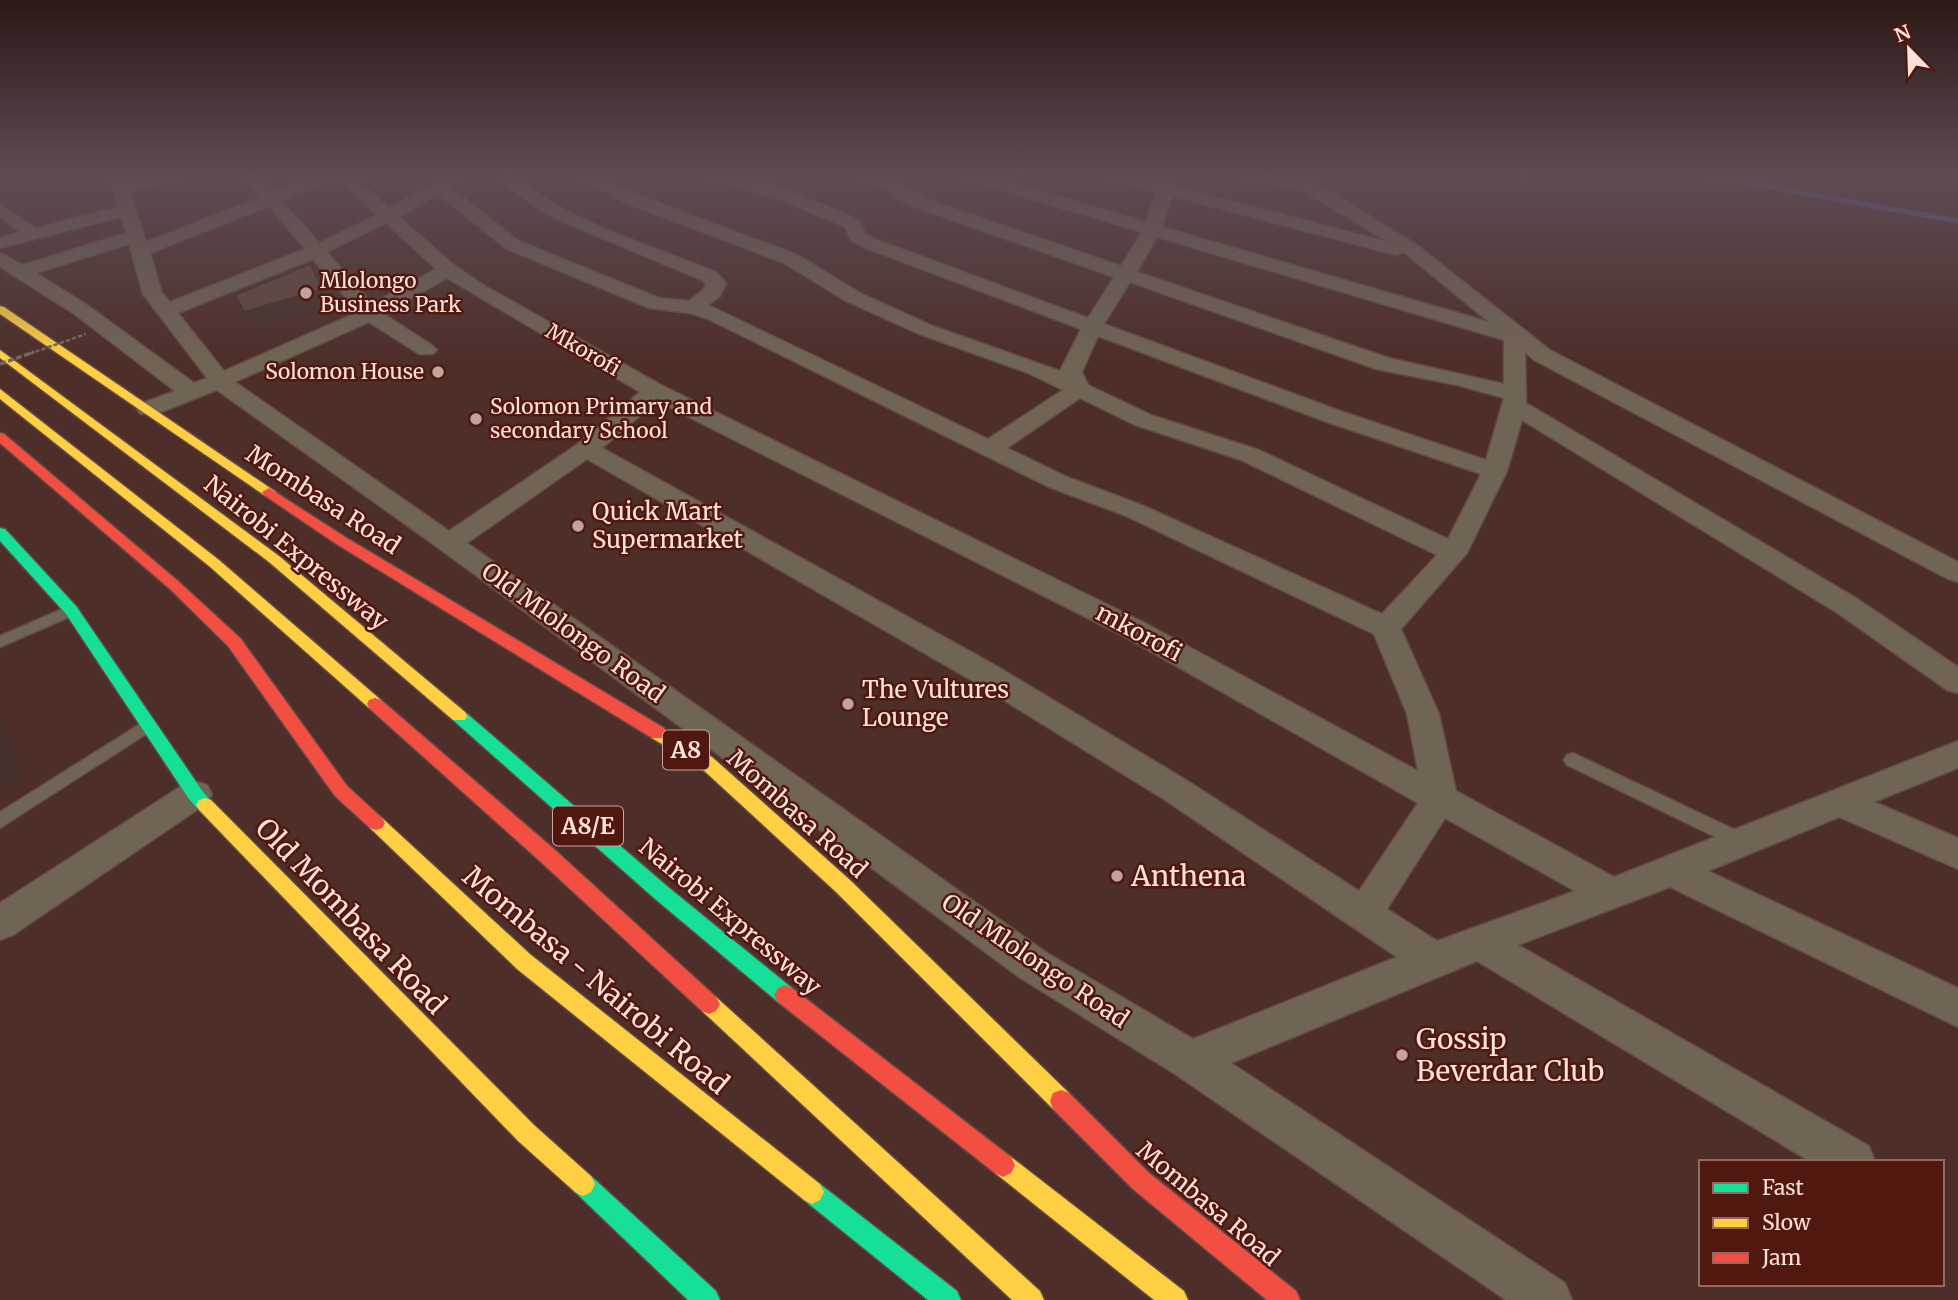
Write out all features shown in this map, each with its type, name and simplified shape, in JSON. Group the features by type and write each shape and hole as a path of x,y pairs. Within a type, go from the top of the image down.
{"main road":[{"name":"Mombasa Road","path":"0,309 340,540 706,762 853,896 1141,1181 1287,1300"},
{"name":"Nairobi Expressway","path":"0,353 274,559 587,826 720,944 1175,1300"},
{"name":"A8/E","path":"0,393 214,563 516,828 1031,1300"},
{"name":"Mombasa - Nairobi Road","path":"0,437 174,585 234,642 341,791 524,962 948,1300"},
{"name":"Old Mombasa Road","path":"0,532 71,610 195,794 526,1133 625,1221 707,1300"}],"street":[{"path":"0,243 23,237"},
{"name":"Old Mlolongo Road","path":"136,237 153,294 220,381 1033,965 1190,1060 1548,1300"},
{"path":"21,272 157,237"},
{"path":"304,237 370,314 426,350"},
{"path":"166,311 253,280 343,237"},
{"name":"Mkorofi","path":"410,237 448,270 655,391 586,449 449,543"},
{"path":"501,237 513,245 656,304 693,307 715,315 1058,482 1135,511 1386,628 1423,714 1440,797 1364,914"},
{"path":"614,237 709,276 716,284 713,292 693,307"},
{"path":"732,237 791,259 853,297 926,330 1036,368 1143,419 1250,455 1454,553"},
{"path":"858,237 1335,417 1495,471"},
{"path":"1016,237 1384,364 1460,379 1514,400 1846,605 1958,681"},
{"path":"1079,388 1071,372 1092,327 1146,237"},
{"path":"1180,237 1514,335"},
{"path":"1352,237 1422,257"},
{"path":"1390,237 1422,257 1514,335 1542,355 1958,573"},
{"path":"0,259 80,309 191,392"},
{"path":"148,409 220,381 370,314 448,270"},
{"path":"1386,628 1454,553 1495,471 1514,400 1514,335"},
{"path":"989,449 1079,388"},
{"name":"mkorofi","path":"655,391 1135,630 1612,894"},
{"path":"586,449 982,672 1174,789 1434,961"},
{"path":"1190,1060 1479,942 1612,894 1958,754"},
{"path":"0,923 195,794"},
{"path":"1839,802 1958,854"},
{"path":"1669,869 1958,1009"},
{"path":"1479,942 1850,1160"}],"lane":[{"path":"0,642 71,610"},
{"path":"0,821 148,725"},
{"path":"1573,760 1741,841"}],"path":[{"path":"0,364 86,334"}],"building":[{"path":"310,264 323,289 244,312 235,295"}],"traffic: fast":[{"path":"0,532 71,610 205,805"},
{"path":"459,716 661,893 785,995"},
{"path":"583,1184 707,1300"},
{"path":"812,1192 948,1300"}],"traffic: slow":[{"path":"0,309 269,492"},
{"path":"0,353 274,559 459,716"},
{"path":"0,393 214,563 375,704"},
{"path":"658,733 706,762 843,886 1061,1101"},
{"path":"205,805 526,1133 583,1184"},
{"path":"376,823 524,962 812,1192"},
{"path":"709,1004 1031,1300"},
{"path":"1003,1165 1175,1300"}],"traffic: jam":[{"path":"0,437 174,585 234,642 341,791 376,823"},
{"path":"269,492 340,540 658,733"},
{"path":"375,704 548,856 709,1004"},
{"path":"785,995 1003,1165"},
{"path":"1061,1101 1141,1181 1287,1300"}],"place":[{"name":"Mlolongo Business Park","path":"306,293"},
{"name":"Solomon House","path":"438,372"},
{"name":"Solomon Primary and secondary School","path":"476,419"},
{"name":"Quick Mart Supermarket","path":"578,526"},
{"name":"The Vultures Lounge","path":"848,704"},
{"name":"Anthena","path":"1117,876"},
{"name":"Gossip Beverdar Club","path":"1402,1055"}]}
